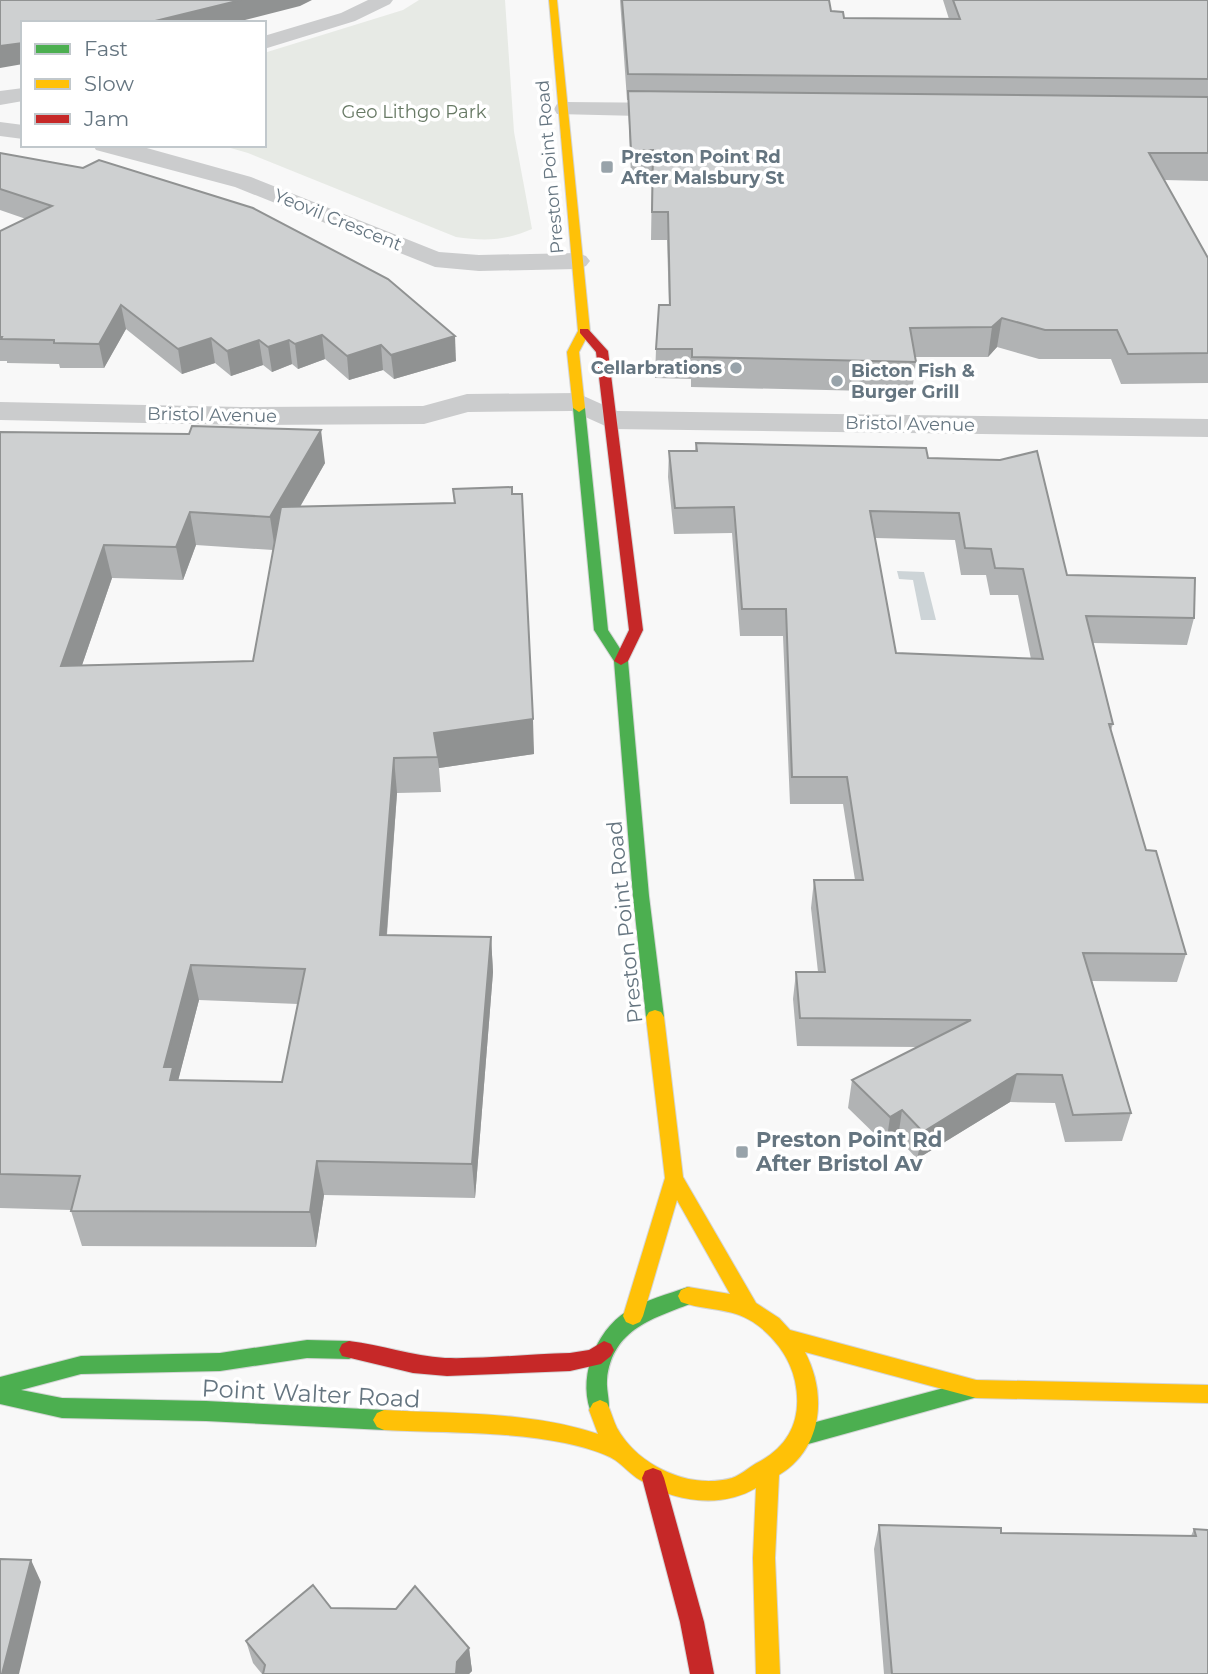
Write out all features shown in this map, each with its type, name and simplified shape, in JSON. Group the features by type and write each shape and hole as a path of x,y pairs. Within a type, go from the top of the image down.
{"main road":[{"name":"Preston Point Road","path":"553,0 584,331 573,352 578,415 601,630 621,661 641,897 674,1178 748,1307"},
{"name":"Preston Point Road","path":"584,331 602,351 636,630 621,661"},
{"name":"Preston Point Road","path":"633,1316 674,1178"},
{"name":"Point Walter Road","path":"688,1296 719,1298 748,1307 770,1321 787,1338 802,1361 808,1385 808,1410 801,1436 787,1456 768,1472 742,1486 712,1490 682,1489 653,1478 633,1466 617,1450 603,1426 595,1401 596,1374 604,1350 617,1331 633,1316 659,1303 688,1296"},
{"name":"Point Walter Road","path":"787,1338 976,1389 1208,1394"},
{"name":"Point Walter Road","path":"0,1386 81,1365 220,1362 307,1349 339,1349 378,1354 413,1364 447,1367 570,1362 594,1357 604,1350"},
{"name":"Point Walter Road","path":"801,1436 976,1389"},
{"name":"Point Walter Road","path":"0,1395 62,1408 219,1412 532,1427 569,1434 617,1450"},
{"path":"768,1472 764,1558 768,1674"},
{"path":"653,1478 692,1622 702,1674"}],"street":[{"path":"266,42 348,17 383,0"},
{"path":"565,109 701,110"},
{"path":"0,129 21,132"},
{"name":"Yeovil Crescent","path":"113,147 243,182 435,258 479,264 578,261"},
{"name":"Bristol Avenue","path":"0,411 242,416 424,415 467,427 578,415 612,420 1208,428"}],"green space":[{"name":"Geo Lithgo Park","path":"419,0 505,0 514,132 532,229 494,239 456,237 227,147 266,147 266,52 403,10"}],"shaded area":[{"path":"897,571 924,572 936,620 921,620 913,580 899,579"}],"building":[{"path":"0,0 241,0 155,21 21,21 21,43 0,46"},
{"path":"622,0 829,0 831,11 843,12 844,18 960,19 953,0 1208,0 1208,79 628,74"},
{"path":"628,91 1208,97 1208,153 1149,153 1208,258 1208,353 1128,354 1117,330 1045,330 1002,318 992,327 910,328 916,362 692,357 692,349 656,349 659,305 670,305 668,212 652,212 653,150 631,151"},
{"path":"0,153 83,168 99,160 253,208 388,279 455,336 391,355 381,345 347,356 322,335 295,344 289,340 268,347 259,340 227,351 211,338 178,349 121,305 99,344 1,339 0,231 52,206 0,189"},
{"path":"192,426 321,430 270,517 190,512 176,547 104,545 61,666 253,661 281,507 455,503 453,489 512,487 512,494 522,494 533,719 434,733 438,757 394,758 380,935 491,937 472,1164 317,1161 310,1212 71,1211 80,1176 0,1174 0,432 189,434","holes":["191,965 305,969 282,1082 170,1080 173,1067 164,1067"]},
{"path":"696,443 926,448 928,458 1000,460 1037,451 1067,575 1195,578 1194,618 1086,616 1113,724 1109,724 1146,850 1156,851 1186,954 1083,953 1131,1113 1073,1115 1062,1075 1017,1074 923,1132 902,1110 890,1117 852,1080 971,1020 800,1018 796,972 825,972 814,880 863,880 847,777 792,777 786,609 742,609 734,507 675,508 669,451 697,451","holes":["870,511 959,513 965,548 991,549 995,568 1023,569 1043,659 896,653"]},
{"path":"879,1525 1001,1528 1001,1533 1196,1536 1194,1529 1208,1530 1208,1674 892,1674"},
{"path":"0,1559 31,1560 2,1674 0,1674"},
{"path":"313,1585 331,1608 396,1609 415,1586 469,1648 457,1662 456,1674 263,1674 265,1665 246,1641"}],"traffic: fast":[{"path":"579,408 601,630 621,661 641,896 655,1017"},
{"path":"600,1410 597,1374 612,1340 633,1318 688,1296"},
{"path":"0,1386 81,1365 220,1362 307,1349 349,1350"},
{"path":"801,1436 974,1389"},
{"path":"0,1395 62,1408 206,1411 384,1420"}],"traffic: slow":[{"path":"553,0 584,331 573,352 579,408"},
{"path":"633,1316 674,1178 655,1017"},
{"path":"674,1178 748,1307"},
{"path":"600,1410 608,1432 622,1453 649,1474 681,1487 698,1490 736,1487 778,1463 794,1448 807,1421 808,1391 805,1375 792,1348 771,1324 747,1308 734,1303 688,1296"},
{"path":"787,1338 976,1389 1208,1394"},
{"path":"384,1420 532,1427 569,1434 617,1450"},
{"path":"768,1472 764,1558 768,1674"}],"traffic: jam":[{"path":"584,331 602,351 636,630 621,661"},
{"path":"349,1350 378,1354 413,1364 447,1367 570,1362 594,1358 604,1350"},
{"path":"653,1478 692,1622 702,1674"}],"place":[{"name":"Preston Point Rd After Malsbury St","path":"607,167"},
{"name":"Cellarbrations","path":"736,368"},
{"name":"Bicton Fish & Burger Grill","path":"837,381"},
{"name":"Preston Point Rd After Bristol Av","path":"742,1152"}]}
